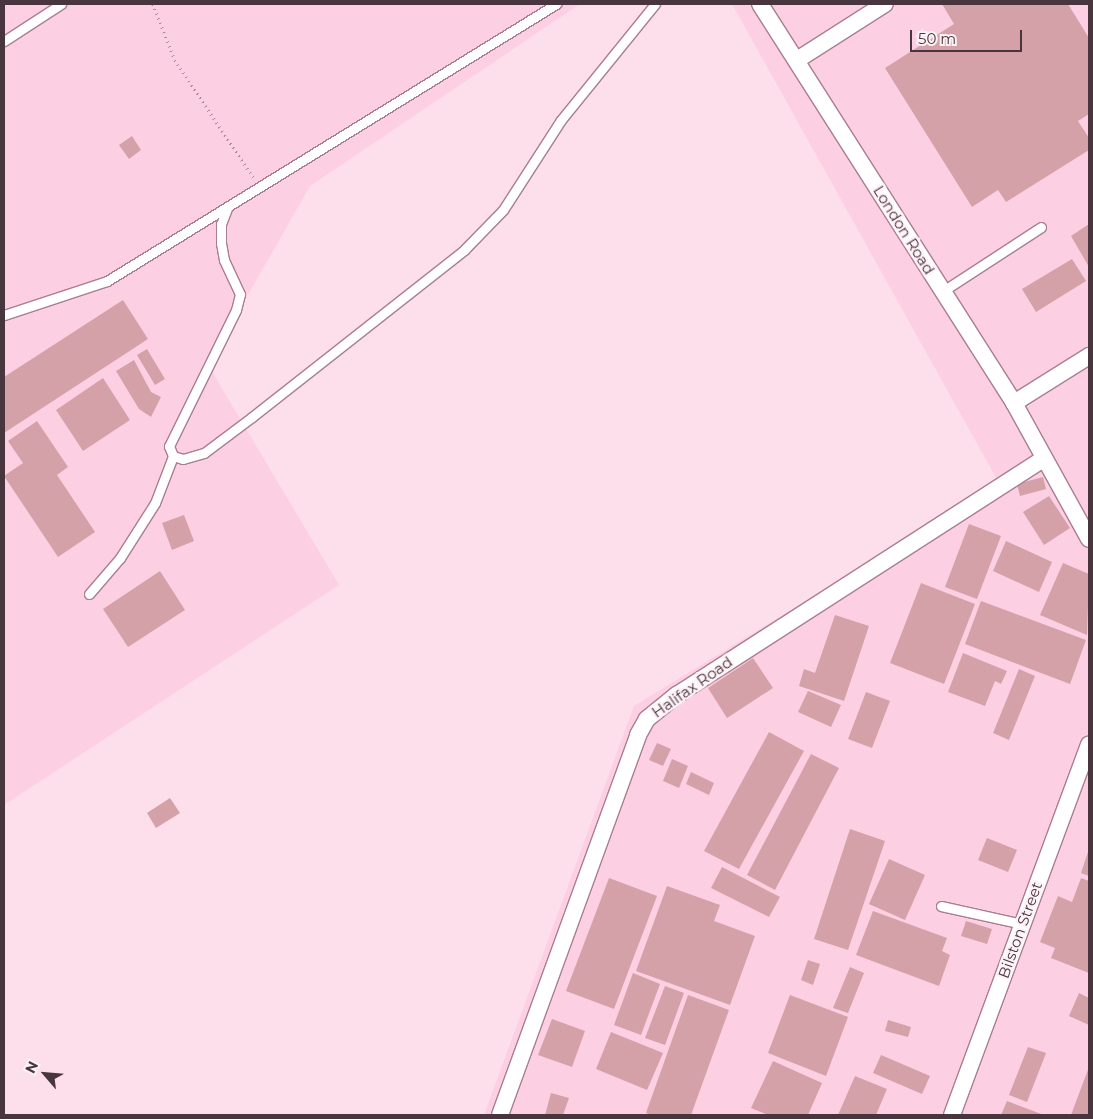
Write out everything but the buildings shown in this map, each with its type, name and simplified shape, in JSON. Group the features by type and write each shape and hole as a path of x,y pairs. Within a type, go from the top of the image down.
{"street":[{"name":"London Road","path":"760,4 1014,403 1043,459"},
{"path":"797,60 885,4"},
{"path":"1014,403 1089,356"},
{"path":"1043,459 1089,538"},
{"name":"Halifax Road","path":"500,1115 638,735 647,719 677,695 1043,459"},
{"name":"Bilston Street","path":"952,1115 1089,744"}],"lane":[{"path":"4,41 61,4"},
{"path":"4,315 107,281 556,4"},
{"path":"173,456 183,459 204,453 312,367 367,329 394,302 464,250 503,210 561,120 655,4"},
{"path":"89,594 120,558 155,503 173,456 169,446 197,393 240,294 224,260 221,243 221,224 228,206"},
{"path":"943,291 1041,227"},
{"path":"941,906 1022,924"}],"path":[{"path":"153,4 176,60 259,187"}],"shaded area":[{"path":"4,4 580,4 310,186 208,365 339,585 4,805"},
{"path":"732,4 1089,4 1089,1115 484,1115 634,706 999,483"}]}
